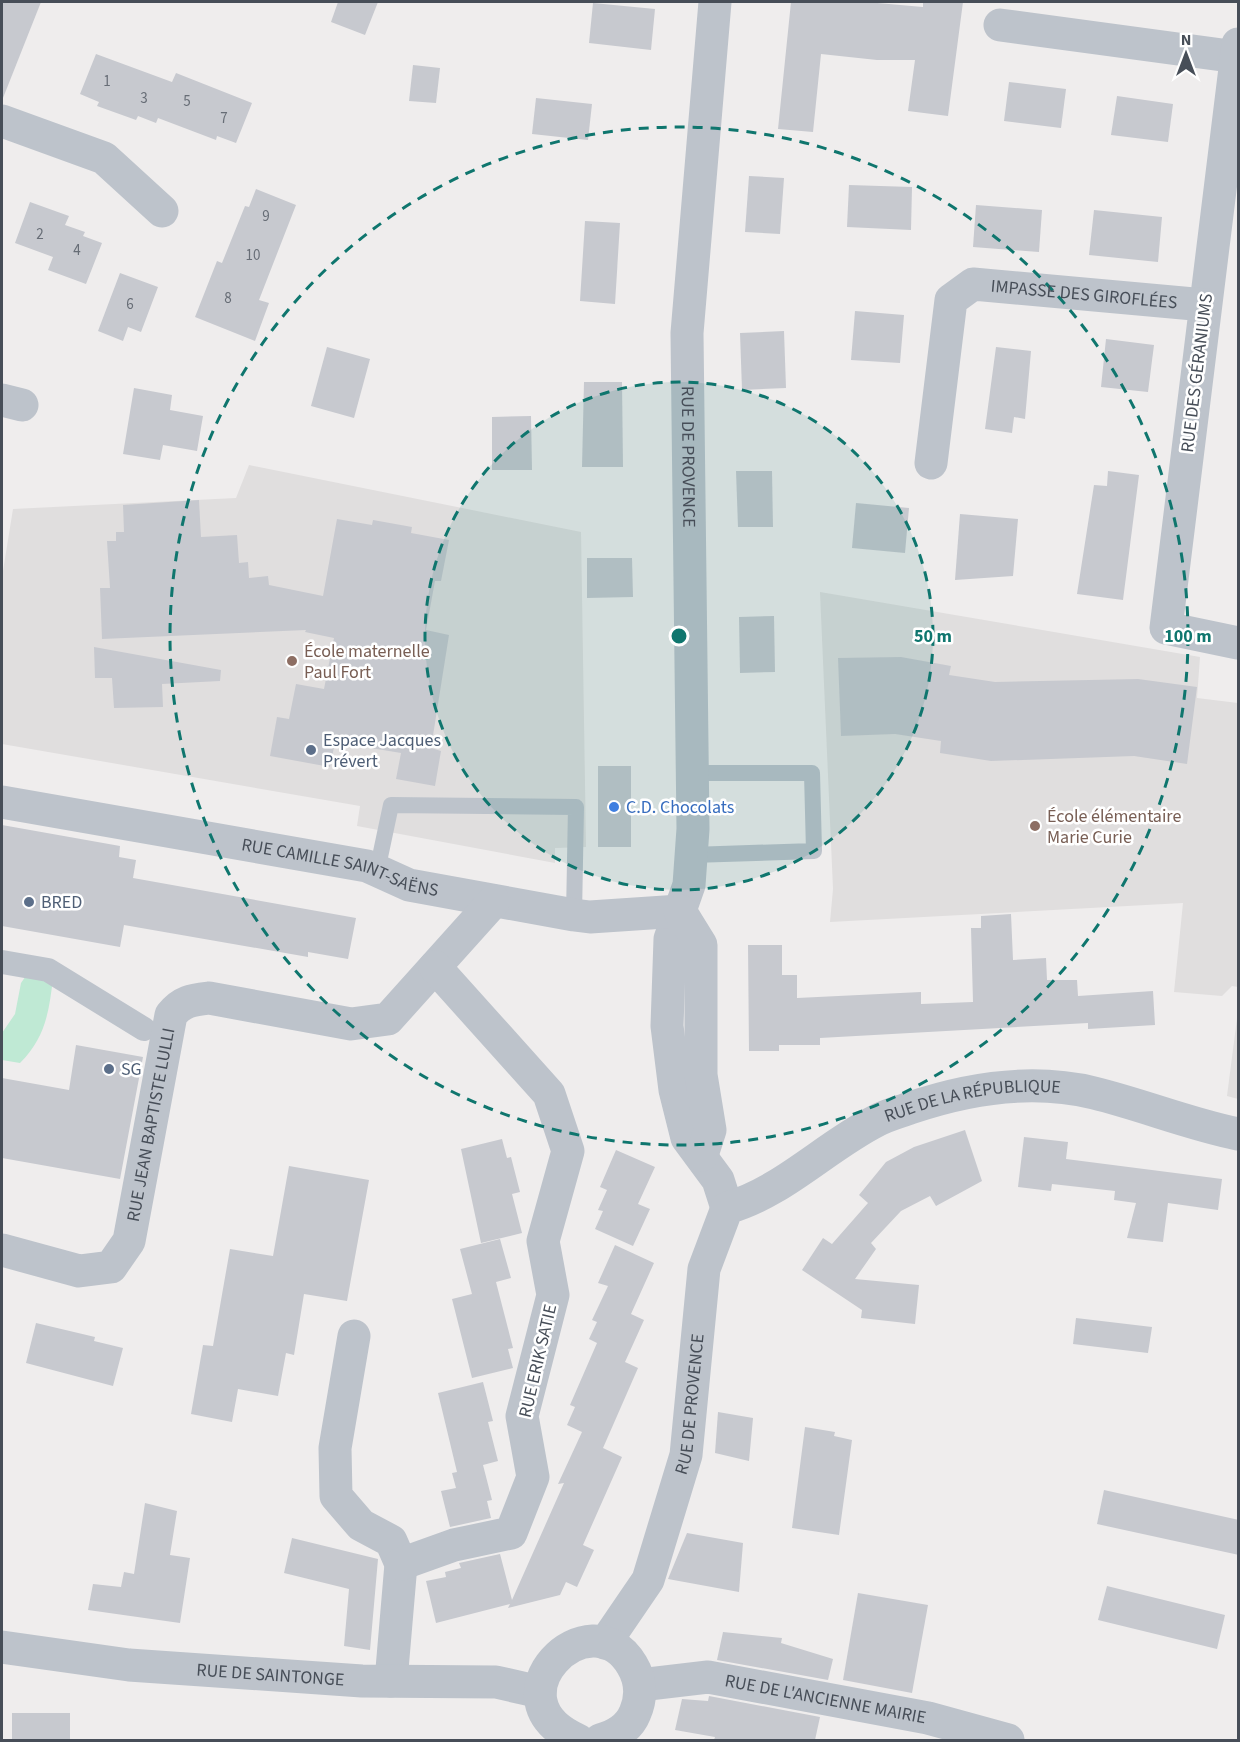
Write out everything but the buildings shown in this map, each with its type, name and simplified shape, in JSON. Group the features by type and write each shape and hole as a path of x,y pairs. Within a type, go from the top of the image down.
{"street":[{"name":"RUE DE PROVENCE","path":"680,911 689,885 694,773 687,333 715,2"},
{"path":"1000,25 1238,51"},
{"name":"RUE DES GÉRANIUMS","path":"1238,51 1166,628 1239,643"},
{"path":"2,121 104,158 162,211"},
{"name":"IMPASSE DES GIROFLÉES","path":"931,463 951,300 973,284 1205,305"},
{"name":"RUE CAMILLE SAINT-SAËNS","path":"2,802 367,866 409,885 574,915 590,917 680,911"},
{"path":"435,967 494,901"},
{"path":"680,911 701,945 701,1075 710,1130 702,1155 718,1180 727,1208"},
{"path":"2,962 48,970 144,1029"},
{"name":"RUE JEAN BAPTISTE LULLI","path":"2,1250 79,1271 111,1267 129,1241 171,1016 179,1005 191,1000 209,998 351,1024 388,1019 435,967"},
{"name":"RUE ERIK SATIE","path":"401,1564 454,1545 511,1533 533,1477 522,1416 553,1295 543,1241 568,1151 549,1094 435,967"},
{"name":"RUE DE LA RÉPUBLIQUE","path":"727,1208 743,1203 784,1181 877,1120 952,1094 1006,1086 1054,1086 1094,1093 1194,1125 1239,1134"},
{"name":"RUE DE PROVENCE","path":"605,1644 648,1580 686,1455 704,1269 727,1208"},
{"path":"354,1336 335,1448 336,1496 361,1525 391,1541 401,1564 391,1681"},
{"path":"578,1740 563,1734 551,1723 543,1708 540,1692 542,1676 549,1663 560,1651 574,1644 605,1644 629,1659 640,1685 639,1702 634,1716 624,1729 600,1740"},
{"name":"RUE DE SAINTONGE","path":"2,1647 129,1665 391,1681 496,1682 540,1692"},
{"name":"RUE DE L'ANCIENNE MAIRIE","path":"640,1685 708,1677 928,1718 1008,1740"}],"lane":[{"path":"691,855 814,851 812,773 694,773"},
{"path":"377,871 391,805 576,807 574,915"}],"shaded area":[{"name":"École maternelle Paul Fort","path":"249,465 581,532 586,847 555,848 555,863 357,826 360,806 2,744 2,577 13,509 236,498"},
{"name":"École élémentaire Marie Curie","path":"820,592 1200,657 1197,698 1238,703 1238,987 1232,986 1222,996 1174,992 1183,903 830,922 833,889"},
{"path":"1238,1011 1238,1099 1227,1096"}],"green space":[{"path":"30,970 53,978 50,1003 44,1024 35,1044 20,1063 2,1060 2,1033 15,1014 21,983"}],"place":[{"name":"École maternelle Paul Fort","path":"292,661"},
{"name":"Espace Jacques Prévert","path":"311,750"},
{"name":"C.D. Chocolats","path":"614,807"},
{"name":"École élémentaire Marie Curie","path":"1035,826"},
{"name":"BRED","path":"29,902"},
{"name":"SG","path":"109,1069"}]}
